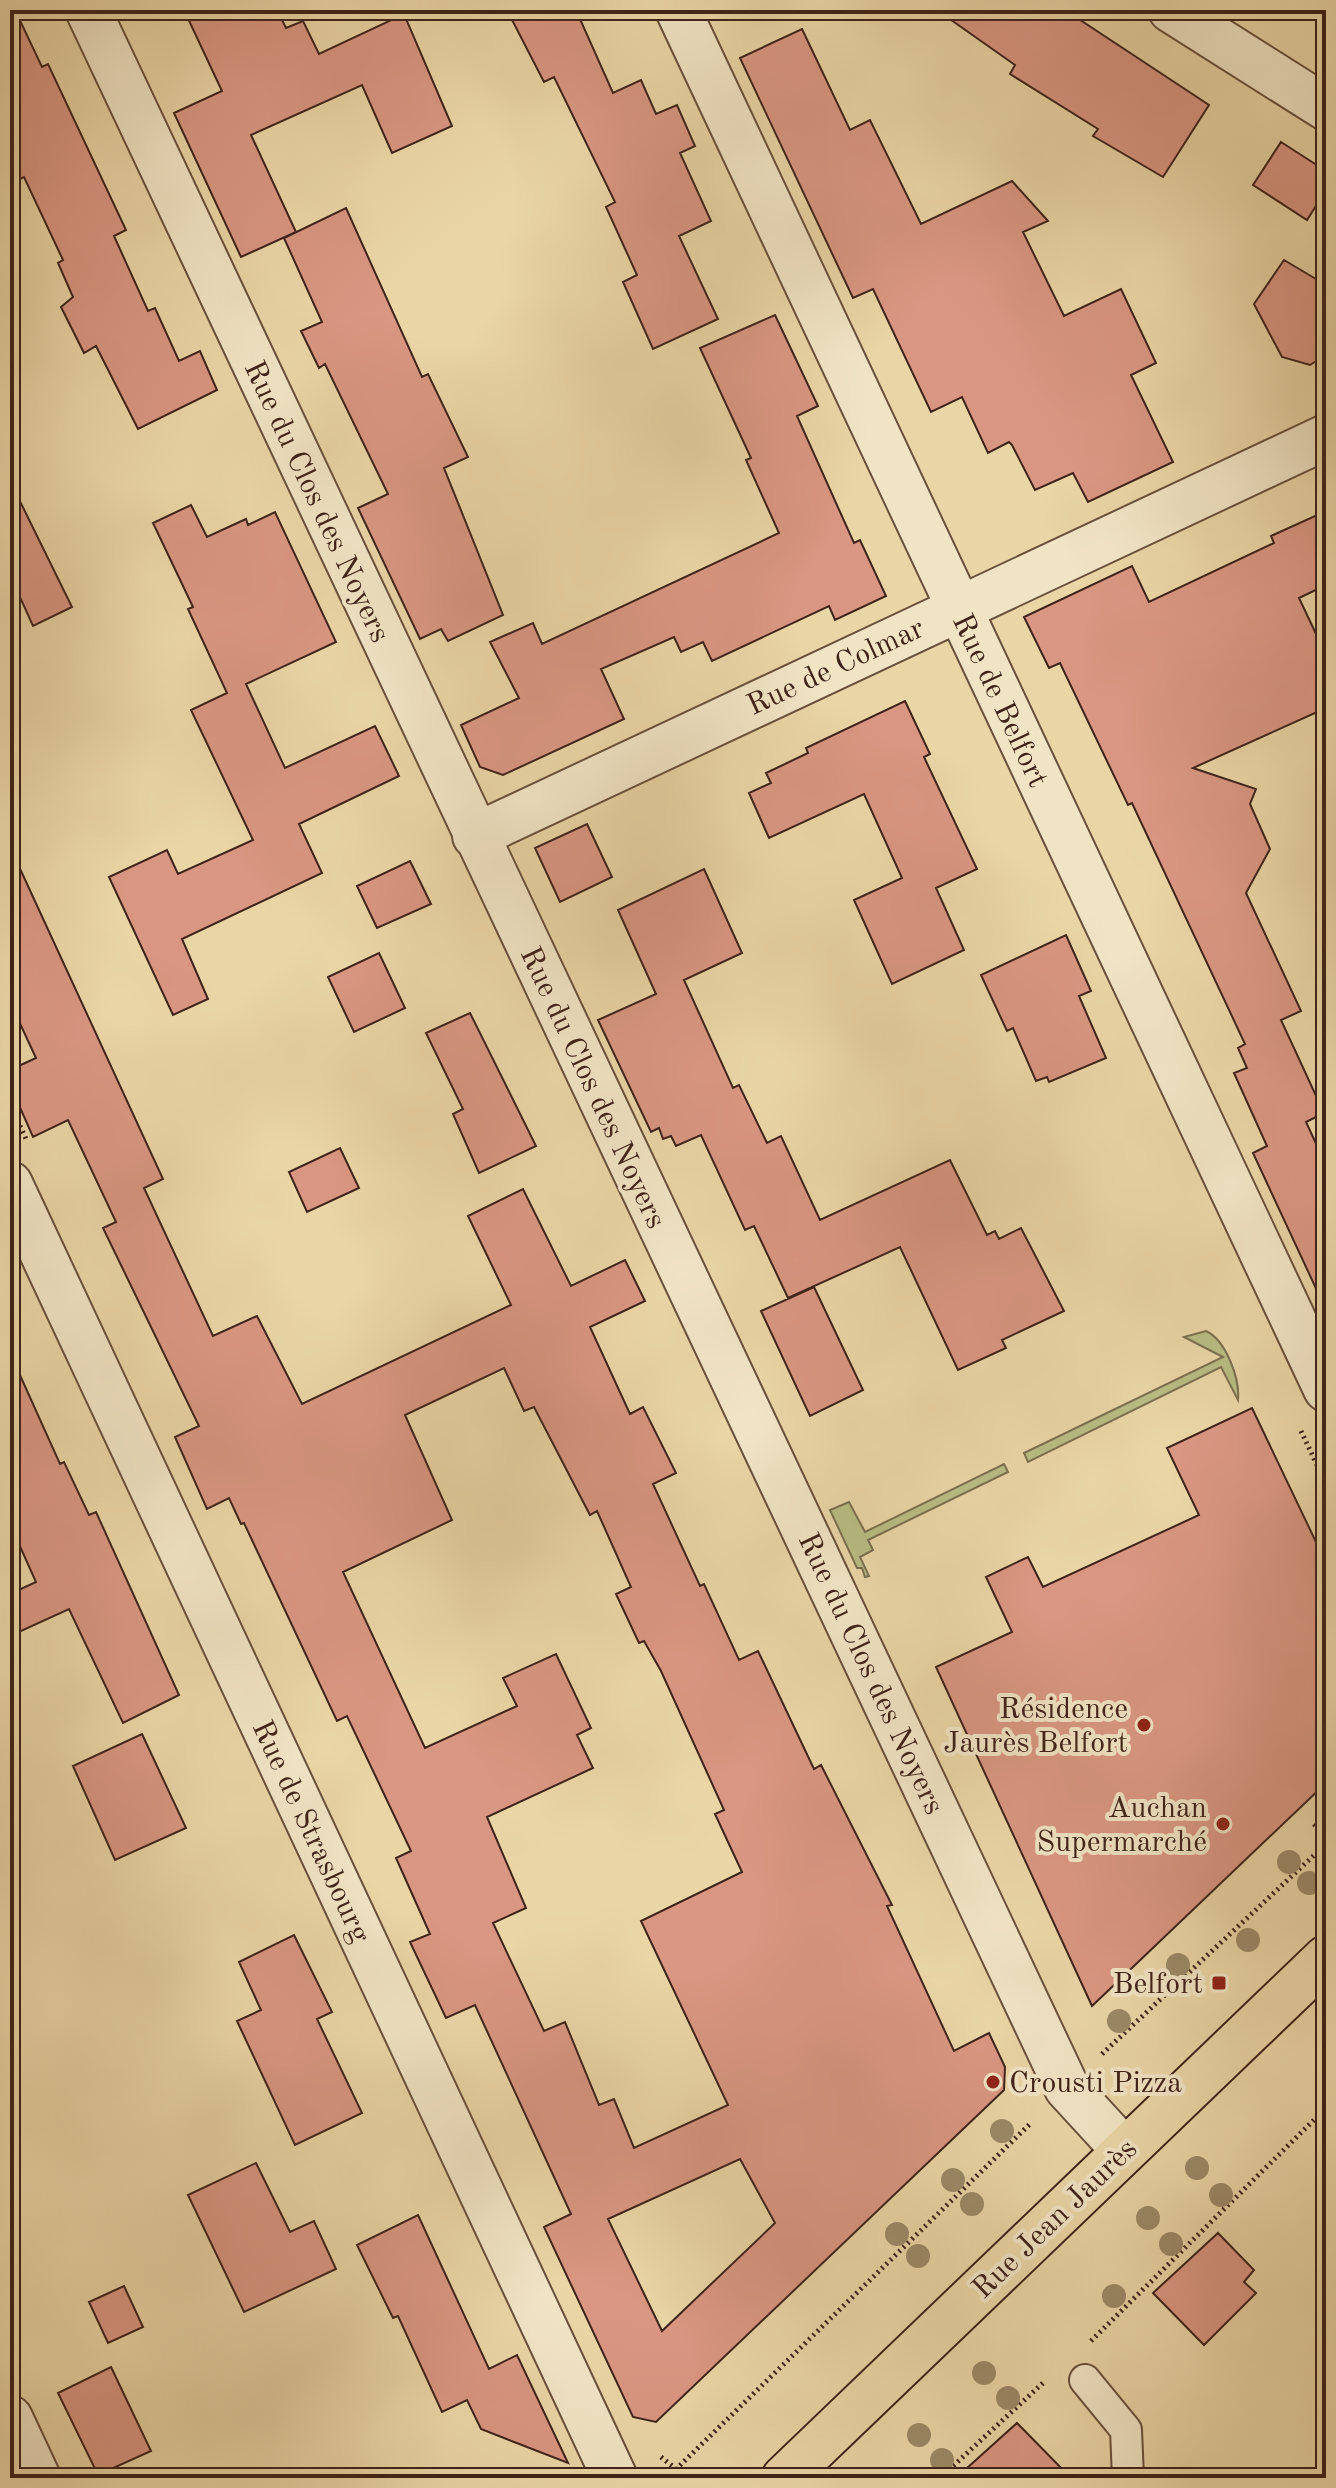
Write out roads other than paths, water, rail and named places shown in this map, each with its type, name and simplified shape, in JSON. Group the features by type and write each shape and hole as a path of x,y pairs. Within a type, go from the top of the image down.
{"main road":[{"name":"Rue Jean Jaurès","path":"784,2478 1123,2149 1326,1958"}],"street":[{"name":"Rue du Clos des Noyers","path":"88,10 1067,2088 1123,2149"},
{"name":"Rue de Belfort","path":"678,10 958,609 1311,1404"},
{"path":"1171,10 1326,108"},
{"name":"Rue de Colmar","path":"475,836 1326,437"},
{"name":"Rue de Strasbourg","path":"10,1184 615,2478"},
{"path":"10,2418 38,2478"}],"lane":[{"path":"1085,2380 1126,2430 1128,2478"}],"place":[{"name":"Résidence Jaurès Belfort","path":"1144,1725"},
{"name":"Auchan Supermarché","path":"1223,1824"},
{"name":"Belfort","path":"1219,1983"},
{"name":"Crousti Pizza","path":"993,2082"}]}
